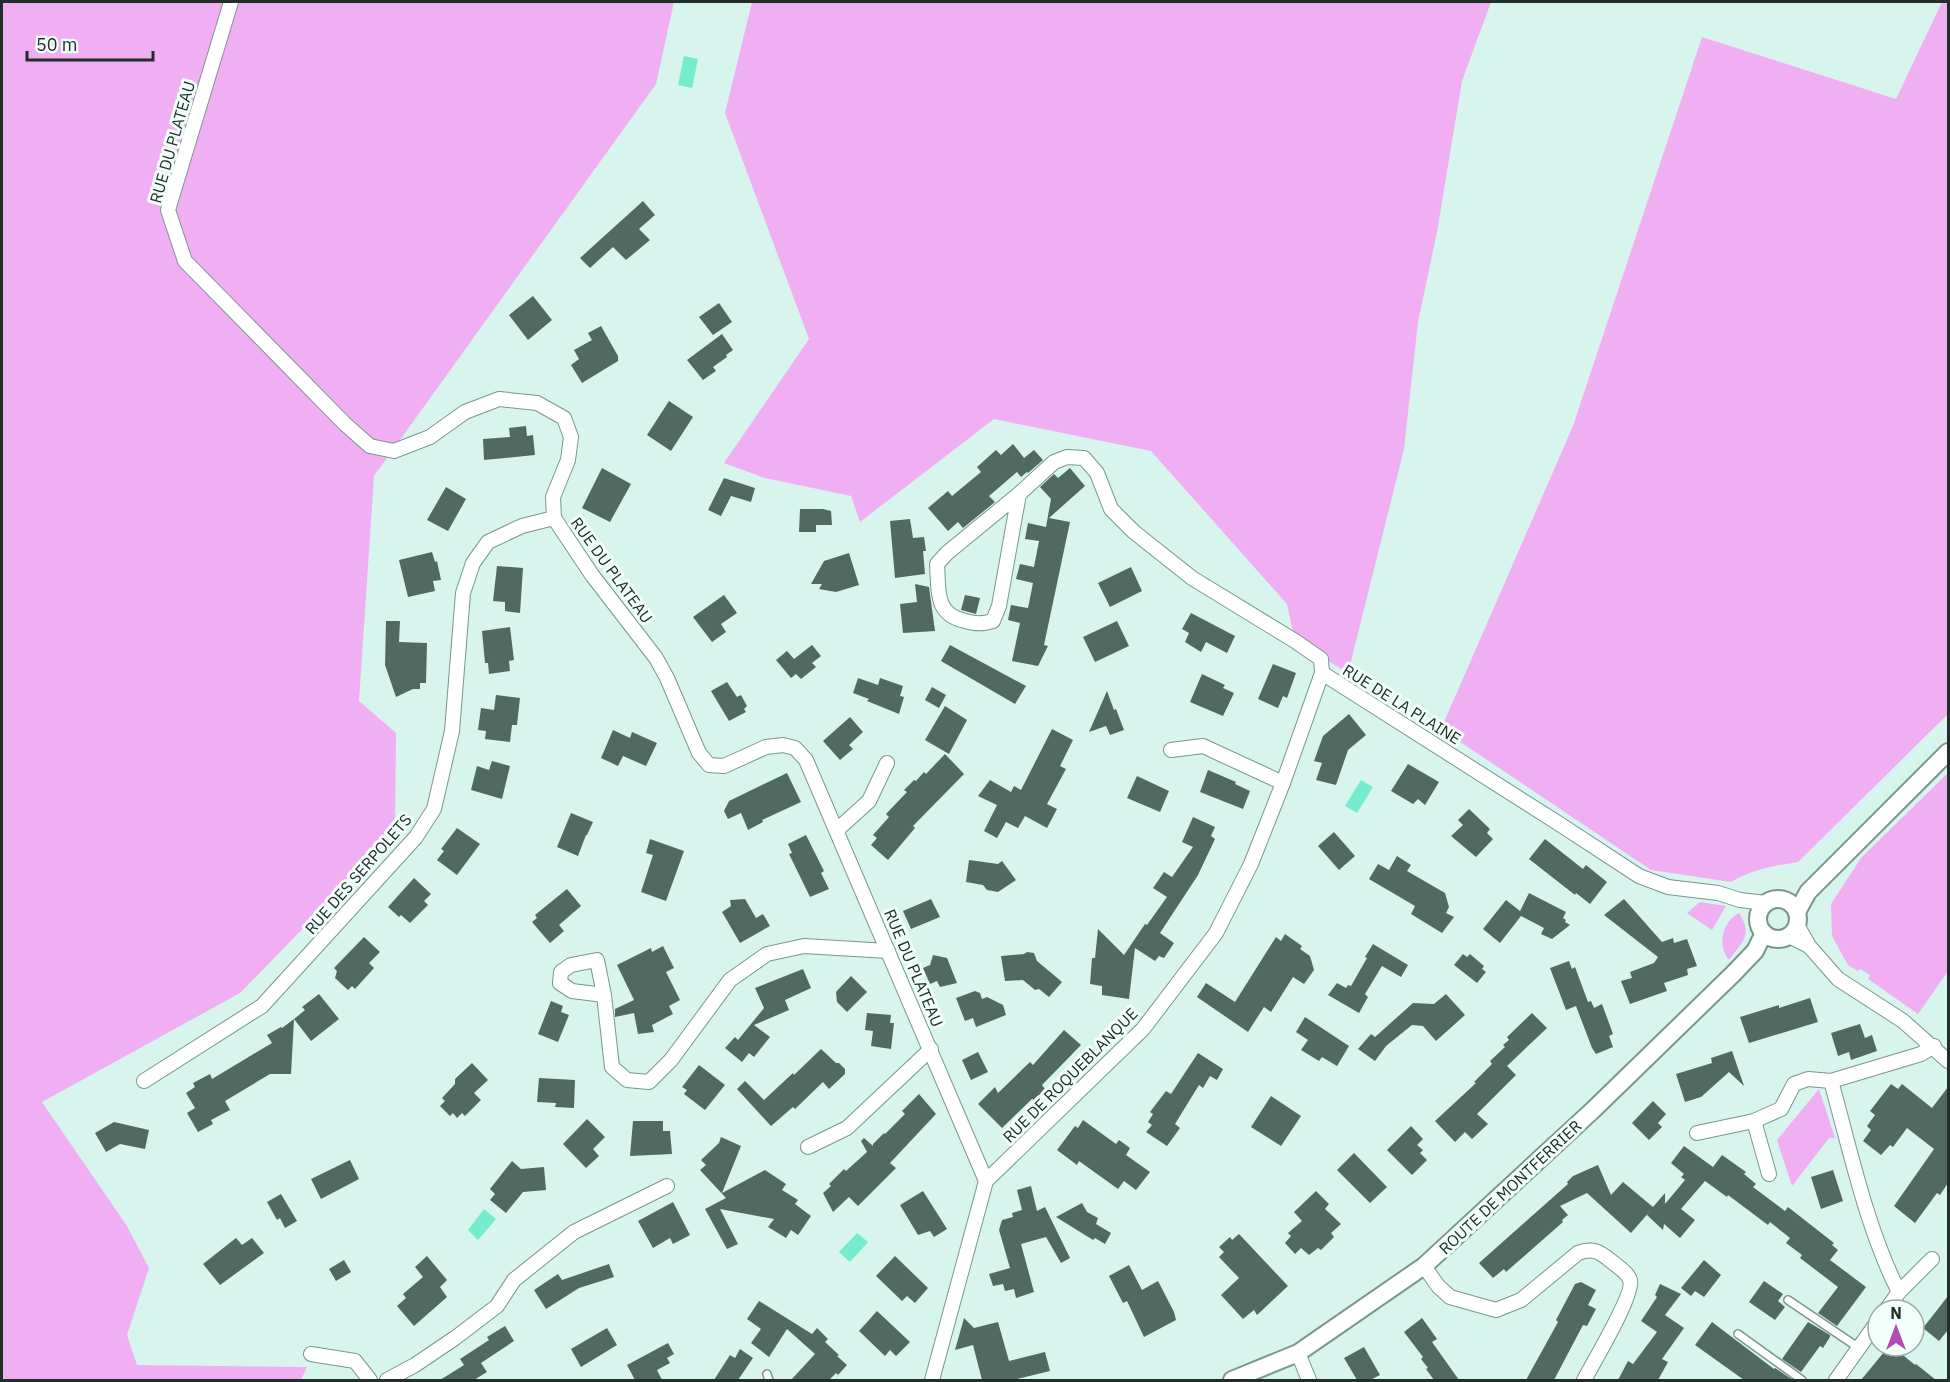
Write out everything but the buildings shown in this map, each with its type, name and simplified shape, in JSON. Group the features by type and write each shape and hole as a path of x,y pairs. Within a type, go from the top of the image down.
{"street":[{"name":"RUE DU PLATEAU","path":"231,2 168,210 185,261 336,415 370,446 393,451 430,436 465,412 499,399 537,403 564,418 571,437 568,460 553,497 554,518 592,575 656,658 699,753 709,765 724,766 766,747 783,745 795,748 806,760 986,1180"},
{"name":"RUE DE LA PLAINE","path":"1019,494 1054,462 1067,457 1084,458 1097,473 1111,509 1134,532 1192,578 1321,659 1322,673 1639,876 1668,887 1718,893 1763,908"},
{"path":"1019,494 999,606 993,621 980,624 954,619 946,613 940,599 937,564 947,553 1019,494"},
{"name":"RUE DES SERPOLETS","path":"144,1081 262,1006 416,837 434,809 452,731 463,593 473,563 488,542 522,526 554,518"},
{"name":"RUE DE ROQUEBLANQUE","path":"986,1180 1143,1029 1215,933 1251,864 1322,673"},
{"path":"1171,750 1203,746 1283,783"},
{"path":"1785,924 1808,892 1948,752"},
{"path":"837,830 869,801 886,763"},
{"path":"1785,924 1759,923 1763,908 1777,899 1785,924 1809,946 1838,979 1903,1021 1934,1046 1948,1061"},
{"name":"ROUTE DE MONTFERRIER","path":"1232,1380 1298,1353 1424,1266 1593,1110 1785,924"},
{"path":"604,995 612,1067 627,1080 649,1082 671,1060 730,980 767,954 804,946 888,951"},
{"path":"1697,1133 1754,1121 1781,1109 1794,1084 1808,1079 1831,1081 1921,1054 1934,1046"},
{"path":"808,1147 847,1128 931,1049"},
{"path":"1831,1081 1869,1216 1888,1271 1899,1292"},
{"path":"1754,1121 1769,1174"},
{"path":"932,1380 986,1180"},
{"path":"387,1380 415,1365 497,1306 514,1280 574,1232 667,1186"},
{"path":"1424,1266 1437,1286 1450,1297 1496,1310 1521,1300 1578,1253 1595,1249 1630,1279 1631,1285 1620,1314 1584,1380"},
{"path":"1895,1298 1932,1259"},
{"path":"1836,1380 1866,1338"},
{"path":"1298,1353 1309,1380"},
{"path":"311,1354 355,1361 370,1380"}],"lane":[{"path":"1788,1300 1859,1348"},
{"path":"1738,1334 1802,1380"}],"shaded area":[{"path":"2,2 674,2 656,84 374,476 359,701 396,733 395,834 240,993 42,1102 127,1226 149,1268 127,1335 137,1365 307,1367 301,1380 2,1380"},
{"path":"752,2 1491,2 1462,81 1437,232 1418,322 1404,449 1348,673 1295,641 1287,604 1151,451 994,419 860,522 851,496 765,478 724,463 809,339 725,113"},
{"path":"1942,2 1948,2 1948,714 1798,862 1756,871 1731,882 1651,870 1441,729 1573,426 1702,37 1896,99"},
{"path":"684,56 698,59 692,88 678,85"},
{"path":"1948,773 1948,971 1918,1014 1868,979 1870,975 1848,965 1832,936 1831,904 1861,858"},
{"path":"1361,780 1373,787 1357,813 1345,806"},
{"path":"1700,902 1726,906 1712,930 1687,913"},
{"path":"1739,913 1746,933 1742,943 1729,960 1723,948 1723,934 1729,922"},
{"path":"1819,1089 1835,1138 1829,1138 1792,1186 1777,1140"},
{"path":"484,1209 496,1219 478,1240 468,1230"},
{"path":"857,1233 868,1242 850,1262 839,1252"}]}
